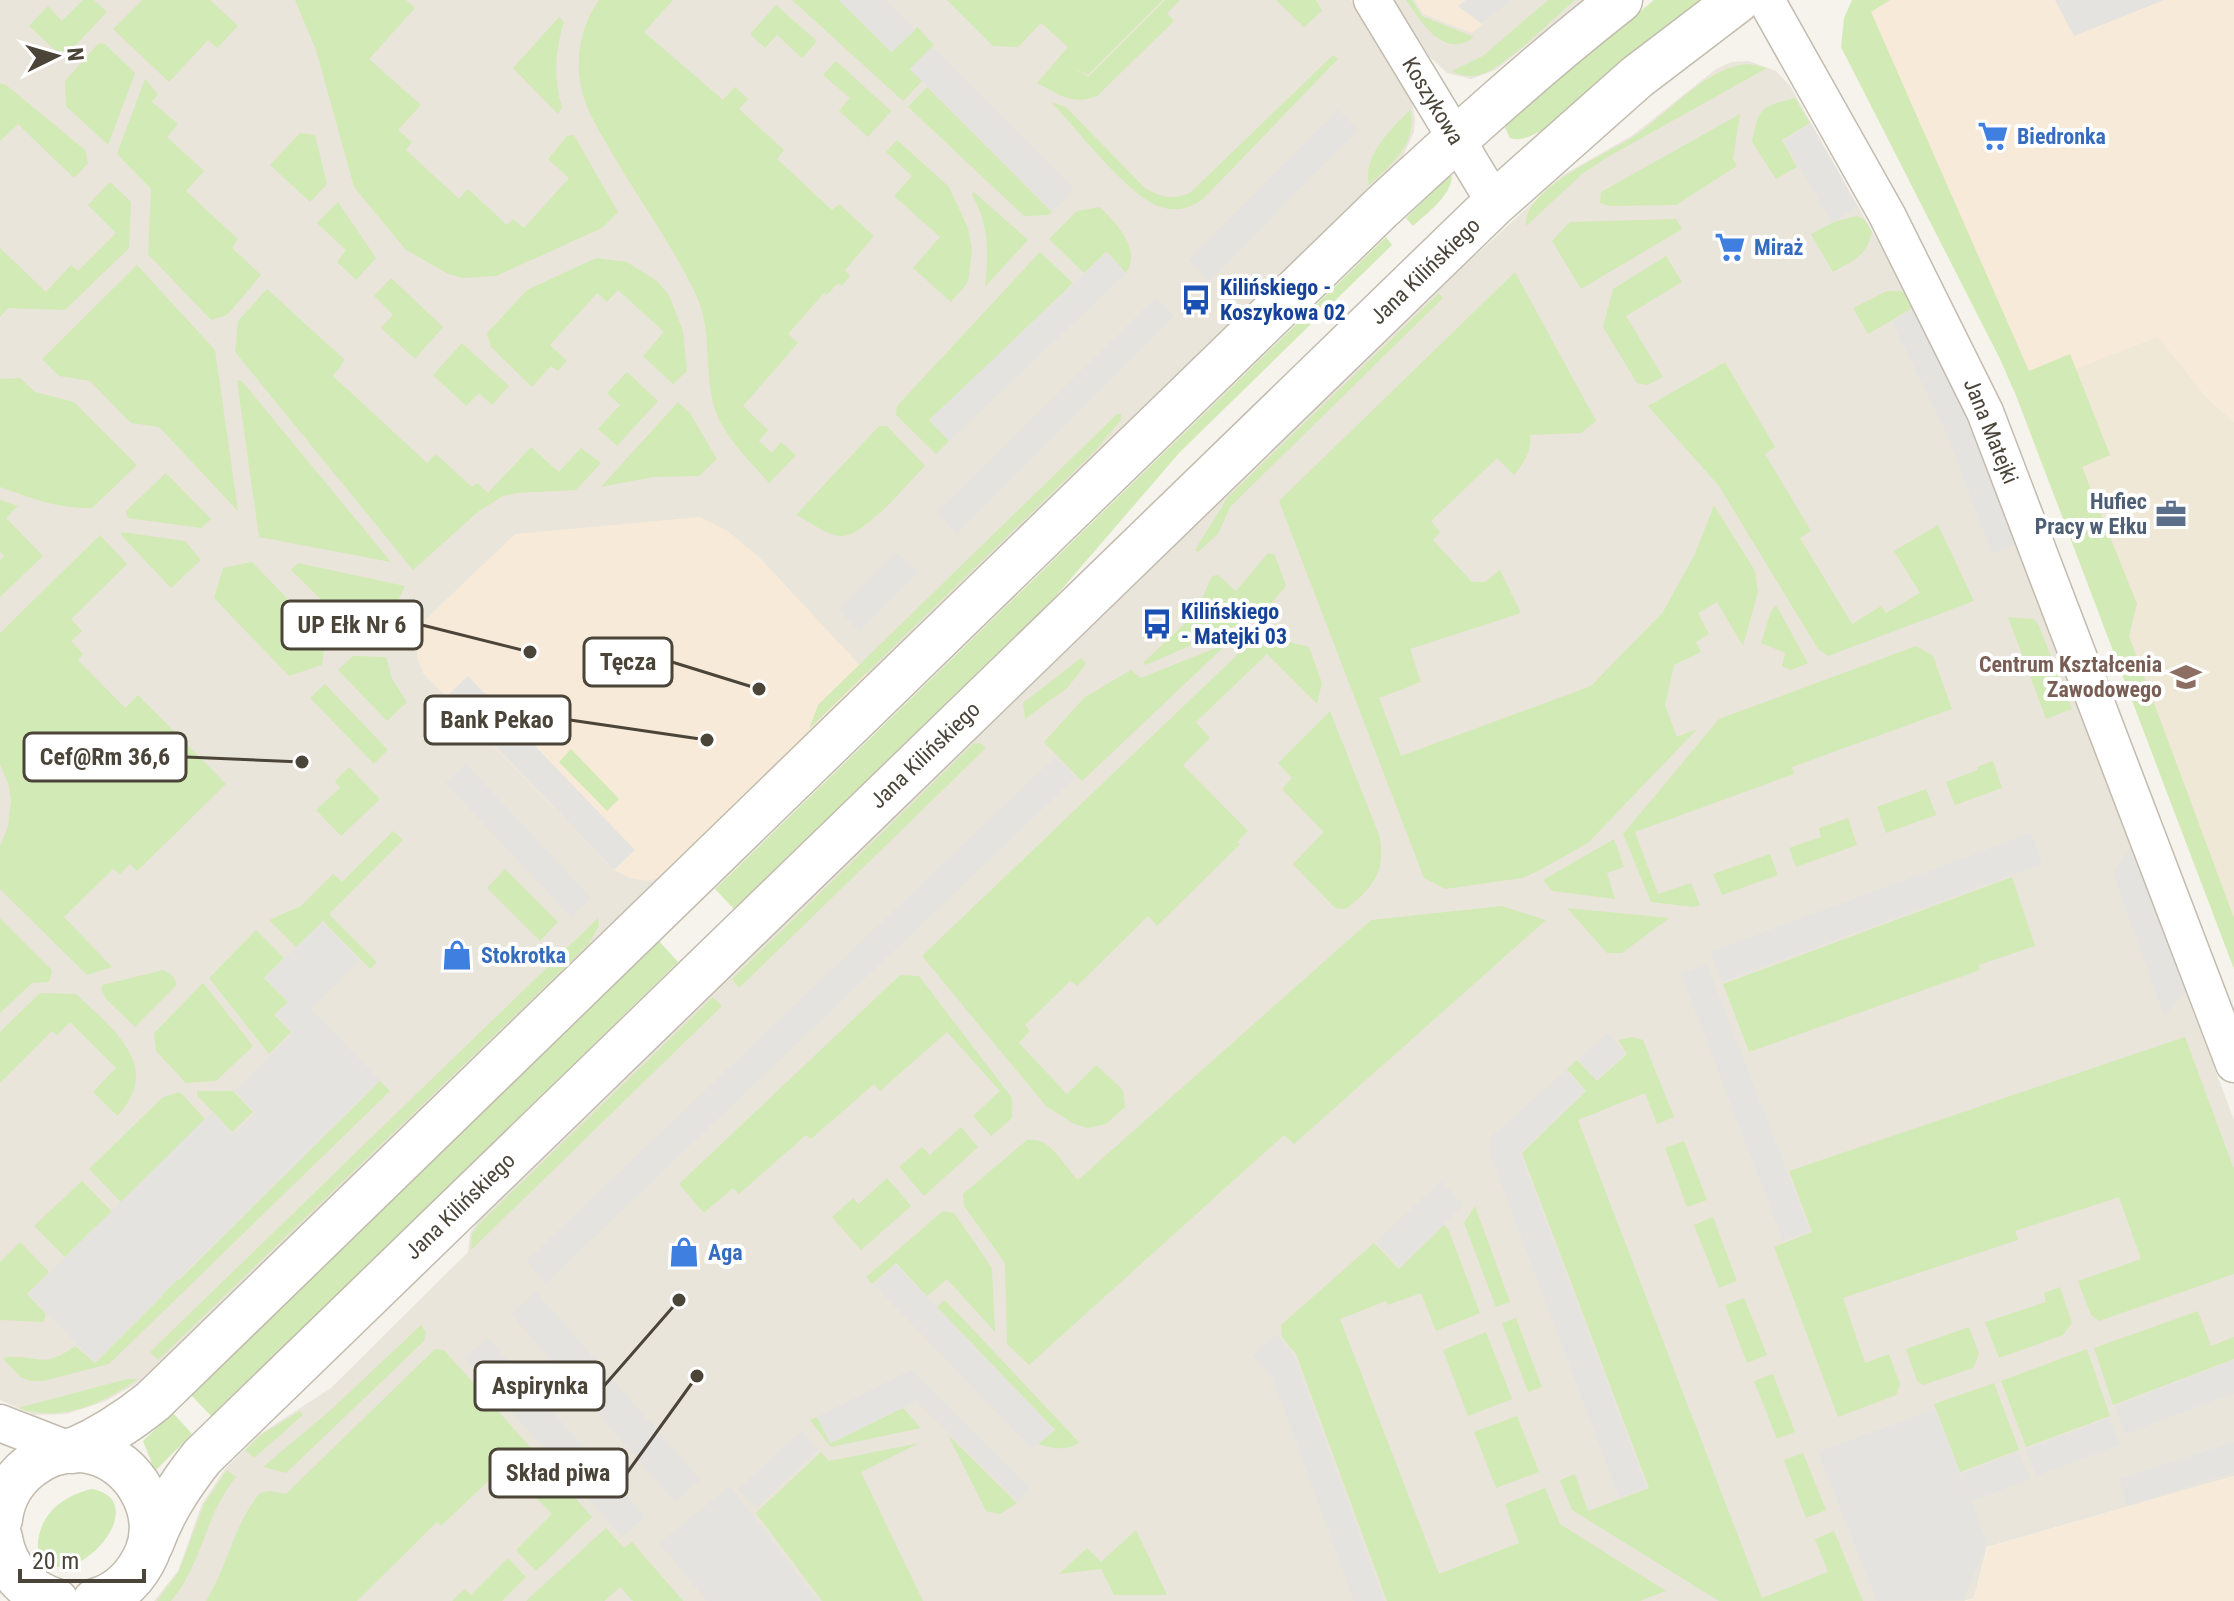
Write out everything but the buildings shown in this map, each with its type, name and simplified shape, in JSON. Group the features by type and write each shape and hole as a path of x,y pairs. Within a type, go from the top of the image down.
{"street":[{"name":"Koszykowa","path":"1372,0 1495,203"},
{"path":"0,1423 72,1451 128,1422 153,1401 1381,208 1456,138 1620,0"},
{"name":"Jana Kilińskiego","path":"100,1600 127,1585 141,1566 161,1516 202,1457 1495,203 1637,77 1738,0"},
{"name":"Jana Matejki","path":"1766,0 1887,215 1985,412 2234,1064"},
{"path":"56,1601 44,1598 26,1586 2,1551 0,1517 8,1490 36,1462 72,1451 92,1452 111,1459 140,1486 149,1504 151,1544"}],"shaded area":[{"path":"0,0 1351,0 1411,98 1414,132 1403,156 162,1362 141,1381 106,1401 67,1414 34,1415 0,1400"},
{"path":"839,0 885,0 915,30 892,52"},
{"path":"1394,0 1583,0 1496,70 1471,79 1447,73 1429,56"},
{"path":"1415,0 1512,0 1472,33 1423,14"},
{"path":"1466,0 1512,0 1482,24 1458,6"},
{"path":"1861,0 2234,0 2234,422 2205,396 2030,387"},
{"path":"2055,0 2164,0 2074,36"},
{"path":"932,47 1074,189 1052,212 910,69"},
{"path":"1749,61 1776,71 1790,86 1915,307 1970,421 2234,1120 2234,1476 1987,1547 1974,1598 1964,1601 154,1601 178,1571 202,1504 225,1469 260,1434 331,1388 468,1252 470,1233 477,1222 1465,265 1563,175 1633,135 1716,69 1731,62"},
{"path":"1338,109 1358,130 1209,281 1189,260"},
{"path":"1811,124 1858,207 1832,222 1784,140"},
{"path":"1107,252 1126,273 949,441 929,420"},
{"path":"1155,298 1174,316 957,534 937,512"},
{"path":"1915,307 1970,421 2017,544 1992,554 1946,432 1892,322"},
{"name":"Centrum Kształcenia Zawodowego","path":"2158,337 2205,396 2234,422 2234,931 2030,387"},
{"path":"700,517 728,531 760,558 869,675 661,877 648,881 630,878 614,870 423,673 417,657 418,635 424,621 515,534"},
{"path":"897,552 918,573 859,631 839,610"},
{"path":"468,676 635,850 614,870 447,696"},
{"path":"1056,756 1076,777 546,1283 526,1261"},
{"path":"466,764 591,898 571,917 445,783"},
{"path":"2031,833 2042,864 1722,982 1710,952"},
{"path":"2132,846 2185,992 2164,1016 2113,873"},
{"path":"322,922 359,960 311,1009 380,1080 94,1362 28,1294 212,1112 233,1135 256,1113 235,1090 293,1033 276,1015 289,1002 265,978"},
{"path":"1707,964 1810,1231 1783,1241 1681,974"},
{"path":"1608,1033 1625,1053 1596,1079 1578,1059"},
{"path":"1566,1070 1585,1091 1520,1153 1647,1488 1619,1498 1489,1152 1490,1138"},
{"path":"1441,1181 1463,1205 1400,1267 1376,1242"},
{"path":"895,1264 1054,1430 1032,1449 874,1285"},
{"path":"536,1292 700,1480 675,1502 511,1314"},
{"path":"1276,1334 1294,1355 1384,1601 1354,1601 1272,1377 1253,1356"},
{"path":"488,1338 645,1517 622,1537 464,1358"},
{"path":"2234,1360 2234,1393 2125,1434 2115,1406"},
{"path":"911,1370 1030,1488 1018,1501 916,1401 830,1443 817,1417"},
{"path":"1935,1409 1987,1543 1963,1600 1877,1601 1818,1452"},
{"path":"2110,1418 2120,1445 2036,1476 2026,1449"},
{"path":"801,1431 818,1450 757,1508 738,1489"},
{"path":"2234,1442 2234,1472 2127,1506 2119,1479"},
{"path":"2019,1451 2030,1479 1972,1501 1961,1474"},
{"path":"2234,1476 2234,1601 1966,1601 1974,1598 1988,1547"},
{"path":"730,1486 818,1601 707,1601 659,1543"}],"green space":[{"path":"83,0 94,0 107,12 70,51 56,51 29,26 48,6 62,21"},
{"path":"142,0 210,0 238,26 217,48 208,40 169,82 113,29"},
{"path":"295,0 406,0 415,8 369,59 421,105 398,130 412,142 406,150 459,199 468,189 507,225 513,219 524,228 569,178 548,159 567,136 574,135 618,212 602,228 496,276 462,278 448,274 405,249 354,187 316,50"},
{"path":"599,0 673,0 644,32 723,100 735,87 748,99 739,109 784,150 777,159 832,210 839,204 874,236 845,270 850,276 842,286 838,283 827,295 824,293 788,334 798,343 743,406 768,430 759,441 772,453 781,442 796,455 769,483 734,442 717,415 710,386 705,324 696,295 609,148 586,103 579,76 579,53 588,20"},
{"path":"792,0 839,0 891,52 917,27 934,45 910,69 922,81 903,101"},
{"path":"947,0 1163,0 1088,75 1072,67 1088,77 1165,0 1180,0 1167,13 1174,21 1097,96 1080,100 1037,83 1068,47 1041,23 1018,47 993,46"},
{"path":"1276,0 1316,0 1322,11 1304,27"},
{"path":"1406,0 1412,0 1422,16 1474,37 1463,43 1444,41 1427,28"},
{"path":"1548,0 1575,0 1492,70 1470,76 1452,71 1483,56"},
{"path":"1654,0 1701,0 1544,129 1531,136 1510,138 1505,128 1510,120"},
{"path":"1852,0 1890,0 1871,12 2029,371 2070,354 2110,455 2082,467 2137,604 2129,636 2234,918 2234,969 2017,398 1841,47 1844,18"},
{"path":"776,5 817,41 802,58 777,35 765,48 750,34"},
{"path":"559,17 564,22 556,64 562,107 558,114 513,68"},
{"path":"99,43 105,44 135,73 108,145 66,106 65,81"},
{"path":"1333,55 1338,59 1203,199 1184,208 1161,207 1134,190 1051,102 1066,107 1145,188 1162,196 1177,197 1190,193"},
{"path":"836,61 891,111 868,137 839,111 850,98 823,75"},
{"path":"1749,64 1767,68 1606,158 1582,174 1526,226 1529,212 1552,185 1636,135 1704,81 1733,67"},
{"path":"145,79 158,94 152,102 178,124 167,137 204,171 186,191 238,239 232,248 261,275 227,315 211,320 148,254 151,189 117,154"},
{"path":"0,83 85,150 88,163 74,178 18,124 0,141"},
{"path":"927,87 1052,212 1048,215 1024,216 908,107"},
{"path":"1795,98 1810,123 1782,140 1797,167 1776,179 1752,142 1754,130 1768,106"},
{"path":"1410,110 1407,143 1394,161 1369,185 1368,174 1374,153"},
{"path":"1740,114 1733,159 1737,166 1676,205 1609,206 1600,203 1601,192"},
{"path":"300,133 315,135 327,184 310,202 270,165"},
{"path":"897,140 949,187 968,228 972,250 968,282 951,302 913,268 940,237 894,196 912,176 886,152"},
{"path":"1449,175 1452,177 1447,191 1413,226 1406,218"},
{"path":"110,182 131,202 129,248 65,310 8,308 0,317 0,248 46,292 71,265 78,271 116,233 88,205"},
{"path":"974,192 1028,240 985,287 986,240 982,217 972,195"},
{"path":"338,202 376,258 356,280 337,262 346,250 317,223"},
{"path":"1100,207 1129,246 1130,264 1126,273 1106,252 1084,273 1049,239 1077,211"},
{"path":"1857,216 1865,220 1872,232 1866,247 1858,257 1833,272 1811,234 1834,222"},
{"path":"1676,219 1682,229 1581,289 1552,241 1570,222"},
{"path":"1386,237 1392,245 1180,452 1055,597 734,909 715,889"},
{"path":"1040,252 1073,283 930,420 949,441 936,454 896,415 897,406"},
{"path":"1666,256 1682,282 1626,316 1663,377 1647,385 1637,383 1603,327 1613,289"},
{"path":"596,258 627,262 657,281 669,295 683,331 687,371 673,384 643,356 664,332 618,290 607,302 597,293 550,345 567,361 558,371 551,366 532,387 491,347 487,333 527,290"},
{"path":"137,265 215,350 238,511 159,427 131,423 90,381 59,376 42,359"},
{"path":"1515,272 1596,421 1581,433 1530,435 1528,452 1514,475 1497,458 1431,521 1440,532 1433,540 1472,582 1485,582 1500,570 1521,613 1410,649 1421,682 1379,698 1401,756 1591,686 1663,612 1695,554 1714,505 1755,571 1758,592 1743,646 1717,602 1698,613 1709,634 1696,642 1701,652 1674,665 1665,705 1677,737 1697,729 1588,843 1522,878 1445,889 1424,878 1279,501"},
{"path":"391,278 443,327 415,359 381,328 393,315 374,296"},
{"path":"267,289 345,360 333,376 427,463 436,454 472,487 477,483 488,493 531,447 559,472 581,448 601,463 576,490 503,496 479,511 413,570 235,352 238,321"},
{"path":"1887,291 1909,295 1911,309 1868,334 1853,308"},
{"path":"1439,293 1443,298 1230,507 1218,534 1198,552 1195,550 1227,498"},
{"path":"462,343 509,386 492,405 479,393 466,406 433,375"},
{"path":"1725,362 1775,447 1765,454 1811,531 1800,538 1852,624 1881,606 1886,613 1920,593 1894,551 1938,525 1974,601 1828,656 1818,649 1719,486 1648,406"},
{"path":"627,372 658,401 617,446 598,429 620,405 607,393"},
{"path":"20,378 35,392 74,402 137,465 92,508 56,505 0,487 0,379"},
{"path":"241,380 391,562 259,537 237,381"},
{"path":"678,402 690,413 717,459 699,476 653,477 601,487"},
{"path":"1117,414 1121,414 1121,420 1094,452 809,729 818,705"},
{"path":"879,426 887,426 925,466 875,517 852,533 837,536 796,515"},
{"path":"166,473 211,519 201,528 128,518 126,511"},
{"path":"0,500 18,506 6,518 43,556 0,597 0,560 4,556 0,552"},
{"path":"122,532 185,541 201,560 171,588 121,535"},
{"path":"100,535 127,564 71,619 82,631 71,641 83,654 78,660 125,708 138,695 226,784 137,871 130,864 120,874 113,869 64,917 112,967 87,975 0,889 0,846 8,827 11,800 0,764 0,633"},
{"path":"1268,553 1275,555 1286,586 1262,614 1146,665 1143,663 1194,615 1212,576 1218,575 1236,591"},
{"path":"252,562 325,638 322,665 289,676 214,598 223,568"},
{"path":"298,563 405,586 389,620 386,635 356,634 291,570"},
{"path":"1776,605 1808,663 1791,670 1782,666 1785,653 1761,643 1771,611"},
{"path":"2008,617 2034,619 2039,626 2072,709 2046,719"},
{"path":"1259,634 1309,647 1322,683 1317,704 1267,654 1196,722 1210,738 1183,765 1248,831 1237,842 1240,844 1157,926 1148,916 1077,986 1070,981 1025,1025 1030,1031 1019,1043 1067,1094 1096,1065 1123,1090 1125,1107 1106,1124 1088,1128 1074,1124 1046,1106 922,956"},
{"path":"1228,643 1082,781 1044,742 1085,697 1131,670 1141,678"},
{"path":"1916,646 1933,656 1952,709 1792,767 1794,774 1635,832 1658,894 1691,883 1700,905 1693,907 1651,902 1623,834 1719,719"},
{"path":"353,656 386,657 392,679 407,702 387,721 338,670"},
{"path":"1081,658 1086,664 1067,688 1025,719 1023,703"},
{"path":"325,684 388,750 374,764 310,698"},
{"path":"1330,711 1379,835 1381,848 1376,877 1346,909 1335,908 1293,864 1324,832 1282,789 1292,778 1278,763"},
{"path":"980,743 986,748 739,988 732,979 973,744"},
{"path":"571,749 619,799 607,811 559,762"},
{"path":"1993,761 2002,788 1955,805 1946,782"},
{"path":"349,767 380,799 341,836 316,810 340,788 335,781"},
{"path":"1926,789 1936,815 1886,833 1877,807"},
{"path":"1848,818 1857,845 1796,867 1789,848 1821,837 1819,828"},
{"path":"393,831 403,840 329,914 377,962 370,969 323,921 296,947 269,920 301,906 333,874 342,882"},
{"path":"1614,839 1624,867 1607,873 1615,899 1552,891 1543,880"},
{"path":"1770,854 1778,875 1722,895 1713,874"},
{"path":"505,869 558,922 540,941 487,888"},
{"path":"2012,877 2035,946 1979,965 1980,970 1749,1052 1723,984"},
{"path":"1502,906 1546,920 1294,1144 1284,1135 1029,1365 1007,1344 1005,1263 964,1206 963,1194 1027,1140 1043,1142 1050,1147 1078,1180 1371,920"},
{"path":"1567,908 1669,918 1622,953 1607,953"},
{"path":"0,918 52,970 49,982 32,983 0,1013"},
{"path":"598,918 599,926 588,945 158,1360 150,1352"},
{"path":"256,930 284,958 264,978 288,1002 274,1015 291,1032 269,1054 209,978"},
{"path":"659,941 678,962 212,1417 191,1395"},
{"path":"163,970 172,976 176,986 135,1027 106,999 101,989 102,985"},
{"path":"900,975 919,976 1012,1098 1012,1118 991,1136 973,1116 1000,1091 947,1032 880,1091 874,1084 811,1139 806,1135 739,1194 733,1188 704,1213 679,1184"},
{"path":"203,983 253,1046 216,1081 186,1083 156,1051 154,1033"},
{"path":"40,993 76,994 104,1020 128,1049 136,1081 130,1098 117,1116 93,1092 116,1068 70,1022 57,1035 52,1031 0,1083 0,1032"},
{"path":"713,997 722,1006 471,1250 472,1234 479,1224"},
{"path":"1632,1037 1643,1040 1674,1117 1657,1124 1645,1093 1578,1120 1762,1598 1828,1572 1815,1539 1834,1531 1863,1601 1719,1601 1572,1510 1560,1480 1575,1474 1588,1511 1649,1488 1522,1153 1586,1091 1567,1069 1577,1060 1597,1081 1627,1054 1618,1040"},
{"path":"2185,1037 2234,1169 2234,1274 2099,1321 2091,1315 2078,1281 2141,1259 2119,1197 2015,1231 2018,1240 1843,1298 1865,1363 1889,1354 1900,1384 1896,1395 1838,1417 1774,1247 1812,1232 1789,1171"},
{"path":"380,1081 390,1091 109,1364 43,1381 30,1381 19,1376 3,1358 46,1360 75,1346 95,1363 162,1296 144,1277 160,1261 179,1280"},
{"path":"197,1091 233,1091 253,1112 232,1132 197,1095"},
{"path":"180,1092 205,1119 121,1202 89,1169 163,1097"},
{"path":"961,1127 978,1147 924,1196 899,1167 922,1147 930,1155"},
{"path":"1684,1141 1707,1200 1687,1207 1665,1148"},
{"path":"887,1178 911,1206 861,1250 832,1217 853,1198 859,1204"},
{"path":"82,1181 132,1232 116,1247 95,1227 65,1257 34,1226"},
{"path":"1475,1206 1510,1302 1496,1307 1464,1223"},
{"path":"943,1211 954,1213 992,1268 995,1332 947,1279 927,1296 896,1263 872,1284 866,1277"},
{"path":"1713,1217 1737,1281 1719,1288 1694,1225"},
{"path":"1444,1225 1480,1313 1436,1331 1421,1293 1388,1305 1386,1301 1340,1319 1439,1574 1519,1543 1505,1504 1545,1488 1560,1524 1666,1591 1640,1601 1387,1601 1296,1354 1282,1337 1281,1325 1374,1243 1399,1269"},
{"path":"20,1242 49,1272 27,1294 46,1314 43,1322 0,1320 0,1262"},
{"path":"2060,1287 2072,1323 2063,1335 1999,1358 1985,1322 2046,1302 2044,1293"},
{"path":"1744,1298 1767,1355 1747,1363 1725,1305"},
{"path":"945,1300 1079,1442 1065,1448 1038,1444 1055,1430 937,1307"},
{"path":"2198,1311 2211,1346 2234,1337 2234,1359 2113,1405 2094,1348"},
{"path":"1516,1318 1542,1387 1528,1392 1502,1323"},
{"path":"421,1325 426,1332 424,1341 286,1473 263,1467 333,1408"},
{"path":"1969,1327 1979,1354 1973,1368 1923,1385 1917,1381 1906,1349"},
{"path":"1486,1332 1512,1399 1468,1416 1443,1350"},
{"path":"435,1349 444,1350 592,1517 536,1571 516,1550 552,1514 504,1466 441,1526 437,1522 357,1601 206,1601 243,1518 260,1493 286,1494"},
{"path":"2087,1349 2110,1416 2026,1447 2001,1381"},
{"path":"1773,1374 1795,1432 1777,1439 1754,1381"},
{"path":"127,1379 138,1379 110,1396 81,1408 50,1413 18,1408"},
{"path":"1994,1383 2019,1450 1960,1472 1934,1404"},
{"path":"903,1408 921,1428 831,1447 810,1420 817,1417 831,1443"},
{"path":"300,1411 303,1415 254,1458 245,1450 261,1435"},
{"path":"173,1413 192,1434 155,1471 143,1441"},
{"path":"1517,1416 1539,1472 1496,1488 1474,1432"},
{"path":"948,1435 1017,1503 1000,1514 986,1511"},
{"path":"919,1443 861,1472 923,1601 822,1601 756,1513 821,1452 829,1461"},
{"path":"1803,1453 1826,1510 1806,1518 1784,1460"},
{"path":"227,1470 236,1477 217,1508 182,1587 171,1601 157,1601 179,1571 204,1504"},
{"path":"91,1489 107,1495 115,1505 110,1532 100,1546 73,1565 49,1565 39,1554 38,1546 44,1521 62,1501"},
{"path":"606,1528 624,1548 632,1542 683,1601 633,1601 620,1587 604,1601 526,1601"},
{"path":"1136,1530 1167,1595 1114,1595 1101,1569 1059,1574 1087,1548 1101,1562"},
{"path":"508,1558 526,1577 502,1601 452,1601 464,1589 471,1595"}],"place":[{"name":"Biedronka","path":"1993,136"},
{"name":"Miraż","path":"1730,247"},
{"name":"Kilińskiego - Koszykowa 02","path":"1196,300"},
{"name":"Hufiec Pracy w Ełku","path":"2171,514"},
{"name":"Kilińskiego - Matejki 03","path":"1157,624"},
{"name":"UP Ełk Nr 6","path":"530,652"},
{"name":"Centrum Kształcenia Zawodowego","path":"2186,677"},
{"name":"Tęcza","path":"759,689"},
{"name":"Bank Pekao","path":"707,740"},
{"name":"Cef@Rm 36,6","path":"302,762"},
{"name":"Stokrotka","path":"457,955"},
{"name":"Aga","path":"684,1252"},
{"name":"Aspirynka","path":"679,1300"},
{"name":"Skład piwa","path":"697,1376"}]}
